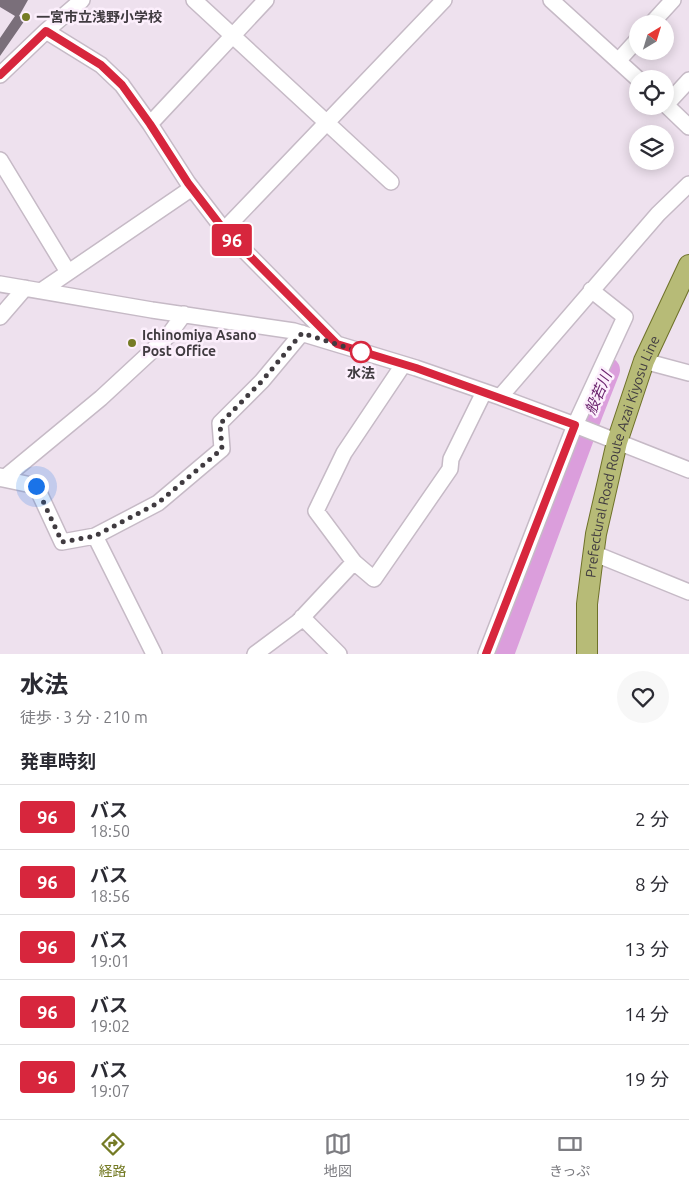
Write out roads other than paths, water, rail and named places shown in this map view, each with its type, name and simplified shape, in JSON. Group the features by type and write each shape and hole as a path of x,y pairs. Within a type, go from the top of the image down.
{"main road":[{"name":"Prefectural Road Route Azai Kiyosu Line","path":"587,654 588,604 609,438 689,265"}],"street":[{"path":"0,75 82,0"},
{"path":"194,0 326,125 391,182"},
{"path":"150,124 266,0"},
{"path":"224,230 444,0"},
{"path":"551,0 629,71"},
{"path":"659,15 673,0"},
{"path":"46,31 101,65 122,85 192,188 224,230 337,344"},
{"path":"618,61 629,49"},
{"path":"674,96 689,80"},
{"path":"674,112 689,127"},
{"path":"0,160 68,272"},
{"path":"500,398 658,214 689,184"},
{"path":"41,290 192,188"},
{"path":"0,284 302,333 416,368 484,392 575,425 689,470"},
{"path":"0,317 25,288"},
{"path":"486,654 575,425 625,317 591,290"},
{"path":"2,477 102,398 168,336 184,314"},
{"path":"2,477 36,486 62,542 95,536 158,503 222,449 220,424 262,381 302,333"},
{"path":"644,361 689,373"},
{"path":"403,365 344,453 316,511 354,562 374,579 450,468 451,459 484,392"},
{"path":"95,536 154,654"},
{"path":"594,553 689,592"},
{"path":"255,654 302,617 354,562"},
{"path":"302,617 339,654"}],"waterway":[{"name":"般若川","path":"501,654 607,370"}],"place":[{"name":"一宮市立浅野小学校","path":"26,17"},
{"name":"Ichinomiya Asano Post Office","path":"132,343"},
{"name":"水法","path":"361,352"}]}
